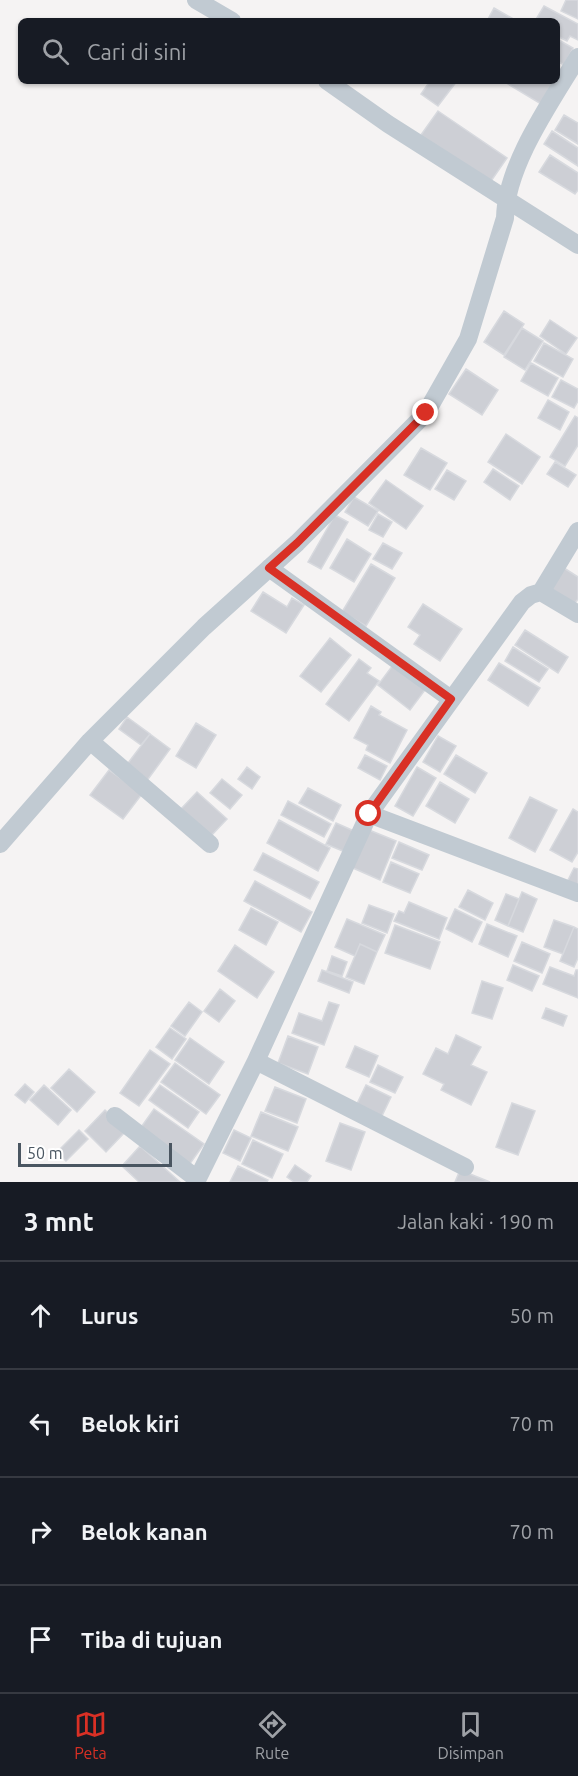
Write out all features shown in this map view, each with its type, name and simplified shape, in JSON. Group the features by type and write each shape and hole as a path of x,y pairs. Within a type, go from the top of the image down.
{"street":[{"path":"196,0 227,18"},
{"path":"0,844 90,741 204,627 297,543 426,413 468,339 505,218 506,200 531,134 578,57"},
{"path":"331,84 388,124 578,245"},
{"path":"116,1116 197,1181 256,1061 369,814 522,602 531,595 541,592 578,531"},
{"path":"269,568 451,699"},
{"path":"541,592 578,614"},
{"path":"90,741 210,844"},
{"path":"369,814 578,893"},
{"path":"256,1061 465,1167"}],"building":[{"path":"566,0 578,0 578,19 561,11"},
{"path":"544,6 578,24 578,40 570,36 567,41 560,38 560,18 537,18"},
{"path":"494,8 512,18 489,18"},
{"path":"560,41 573,48 564,65 560,63"},
{"path":"428,84 455,84 438,106 421,94"},
{"path":"508,84 551,84 541,104"},
{"path":"438,111 507,158 487,187 418,139"},
{"path":"564,115 578,123 578,144 555,130"},
{"path":"552,131 578,148 578,166 544,144"},
{"path":"550,155 578,173 578,190 575,194 539,172"},
{"path":"504,311 524,324 504,355 484,342"},
{"path":"550,320 577,338 566,354 540,336"},
{"path":"522,328 543,341 525,370 504,357"},
{"path":"544,343 573,359 563,377 534,361"},
{"path":"531,363 558,378 548,396 521,381"},
{"path":"466,369 498,390 482,415 449,394"},
{"path":"561,380 578,389 578,401 574,408 552,397"},
{"path":"548,400 569,412 560,430 538,418"},
{"path":"575,416 578,418 578,445 565,466 550,457"},
{"path":"506,434 540,457 522,484 488,462"},
{"path":"421,448 447,463 430,490 404,475"},
{"path":"555,462 576,475 568,487 547,474"},
{"path":"493,469 519,486 510,500 484,482"},
{"path":"447,470 466,481 454,500 435,489"},
{"path":"386,480 423,506 406,529 369,503"},
{"path":"354,497 378,511 368,526 345,512"},
{"path":"378,514 392,522 383,537 369,530"},
{"path":"335,515 348,522 321,569 308,562"},
{"path":"347,539 371,554 354,582 330,568"},
{"path":"383,543 402,553 392,569 373,559"},
{"path":"371,564 395,578 366,626 342,612"},
{"path":"564,568 578,577 578,599 571,609 547,594"},
{"path":"263,592 287,607 292,598 304,605 286,633 251,611"},
{"path":"423,604 462,629 440,661 414,644 420,635 408,627"},
{"path":"525,630 568,657 558,673 515,645"},
{"path":"330,638 351,655 321,692 300,676"},
{"path":"513,647 548,669 539,682 505,661"},
{"path":"359,659 371,668 367,673 379,681 349,721 326,704"},
{"path":"499,663 540,688 528,706 488,680"},
{"path":"393,665 425,690 410,710 378,685"},
{"path":"371,706 381,712 379,715 407,730 390,763 366,750 368,745 354,738"},
{"path":"127,717 150,734 141,745 119,729"},
{"path":"196,723 216,735 196,768 176,756"},
{"path":"150,734 170,749 146,782 125,767"},
{"path":"438,736 456,746 440,772 423,762"},
{"path":"365,755 387,766 380,780 358,768"},
{"path":"456,755 487,773 475,793 444,774"},
{"path":"247,767 260,777 252,789 238,779"},
{"path":"417,767 436,778 413,816 395,806"},
{"path":"109,770 142,794 123,819 90,795"},
{"path":"222,779 242,795 230,809 210,793"},
{"path":"440,782 469,799 455,823 426,806"},
{"path":"308,788 341,805 333,821 299,803"},
{"path":"197,792 227,819 210,837 180,810"},
{"path":"530,797 557,810 535,852 509,838"},
{"path":"288,801 331,824 324,837 281,815"},
{"path":"573,809 578,812 578,852 572,862 550,850"},
{"path":"279,820 330,848 318,871 267,843"},
{"path":"336,823 354,831 345,852 326,844"},
{"path":"369,830 396,841 380,880 353,868"},
{"path":"399,842 429,855 422,870 392,858"},
{"path":"263,853 319,882 310,899 254,870"},
{"path":"391,862 419,874 410,893 383,882"},
{"path":"574,868 578,869 578,886 567,882"},
{"path":"255,881 312,912 301,932 244,901"},
{"path":"468,890 493,903 485,920 459,907"},
{"path":"522,892 537,899 523,932 508,926"},
{"path":"506,894 519,899 508,926 495,920"},
{"path":"409,902 447,918 439,939 394,921 399,911 404,913"},
{"path":"369,905 394,914 387,933 362,923"},
{"path":"251,908 278,922 266,945 239,930"},
{"path":"455,909 482,922 472,942 446,929"},
{"path":"347,919 385,935 377,952 360,944 355,956 335,947"},
{"path":"554,920 574,927 563,954 544,947"},
{"path":"487,924 517,936 508,957 479,944"},
{"path":"395,925 440,942 430,969 385,953"},
{"path":"574,927 578,929 578,958 574,967 560,961"},
{"path":"522,942 550,954 542,973 514,961"},
{"path":"360,944 377,952 364,984 346,977"},
{"path":"235,945 274,972 257,998 218,971"},
{"path":"332,956 347,962 342,976 327,971"},
{"path":"513,965 539,976 532,991 507,980"},
{"path":"550,967 574,976 578,970 578,998 543,984"},
{"path":"322,970 353,982 349,993 318,981"},
{"path":"482,981 503,988 492,1019 472,1013"},
{"path":"220,989 235,1001 219,1022 204,1011"},
{"path":"189,1002 202,1012 185,1036 171,1026"},
{"path":"329,1002 339,1005 324,1045 292,1033 299,1013 322,1021"},
{"path":"546,1008 567,1016 563,1026 542,1018"},
{"path":"170,1028 186,1039 172,1059 156,1047"},
{"path":"456,1035 481,1047 471,1065 487,1072 471,1105 441,1090 444,1084 423,1074 436,1048 448,1054"},
{"path":"288,1036 318,1047 308,1074 278,1063"},
{"path":"190,1038 224,1062 209,1084 175,1060"},
{"path":"355,1046 378,1056 369,1077 346,1067"},
{"path":"150,1050 170,1064 139,1106 120,1093"},
{"path":"175,1063 220,1095 206,1114 161,1082"},
{"path":"378,1065 403,1077 395,1093 370,1082"},
{"path":"69,1069 95,1092 77,1112 51,1088"},
{"path":"25,1084 34,1092 25,1103 15,1095"},
{"path":"44,1085 71,1110 58,1125 30,1100"},
{"path":"160,1085 199,1112 188,1128 149,1100"},
{"path":"366,1085 391,1097 380,1120 355,1108"},
{"path":"275,1087 306,1099 297,1123 265,1111"},
{"path":"512,1103 535,1111 518,1155 496,1147"},
{"path":"154,1109 204,1144 189,1165 139,1130"},
{"path":"105,1110 126,1131 106,1152 85,1131"},
{"path":"261,1112 298,1127 288,1151 251,1136"},
{"path":"340,1123 365,1132 351,1170 326,1161"},
{"path":"79,1130 88,1139 66,1161 57,1152"},
{"path":"234,1130 251,1138 240,1161 223,1153"},
{"path":"253,1140 283,1154 272,1178 242,1164"},
{"path":"140,1146 180,1182 139,1182 122,1166"},
{"path":"295,1165 311,1176 307,1182 294,1182 287,1177"},
{"path":"238,1166 268,1180 267,1182 230,1182"},
{"path":"460,1170 490,1182 455,1182"}],"route":[{"path":"369,814 451,699 269,568 354,488 426,413"}]}
